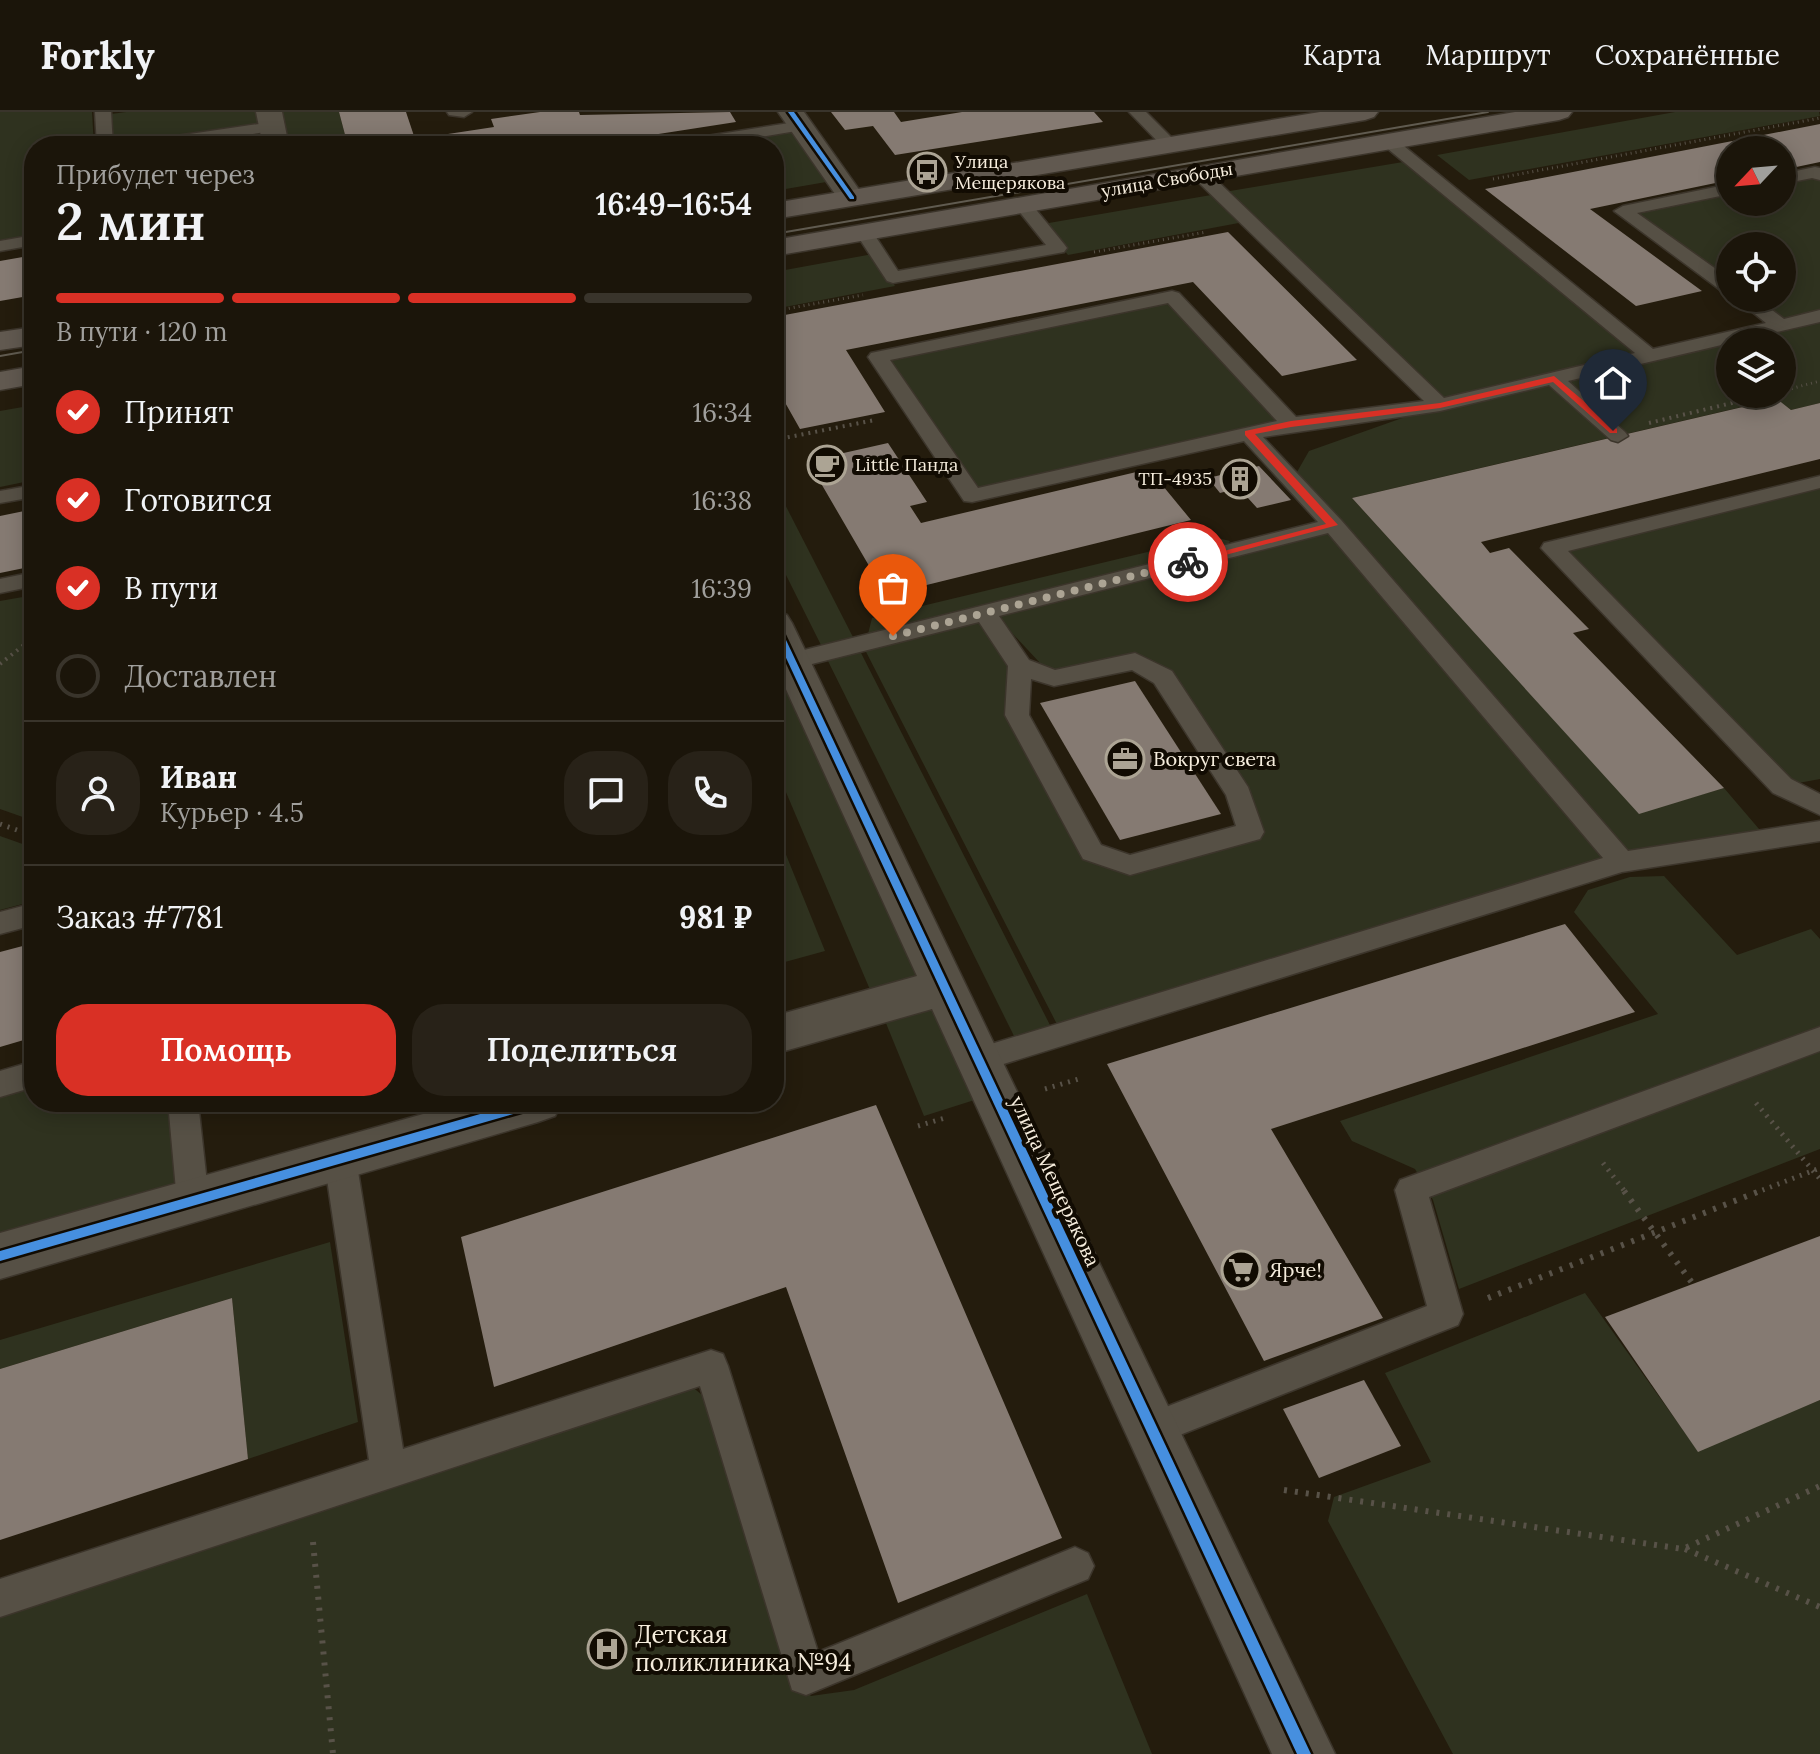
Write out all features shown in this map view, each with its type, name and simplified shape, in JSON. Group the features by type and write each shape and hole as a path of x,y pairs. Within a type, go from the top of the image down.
{"main road":[{"name":"улица Свободы","path":"784,209 1365,112"},
{"name":"улица Свободы","path":"784,246 1559,112"},
{"path":"0,341 24,337"},
{"path":"0,381 24,377"}],"street":[{"path":"796,119 852,198"},
{"name":"улица Мещерякова","path":"784,644 1304,1754"},
{"path":"784,1032 944,987"},
{"path":"0,1256 503,1112"}],"lane":[{"path":"103,112 104,136"},
{"path":"455,112 464,112"},
{"path":"1137,112 1170,145"},
{"path":"720,136 796,119"},
{"path":"214,136 272,128"},
{"path":"1388,141 1651,357"},
{"path":"1796,176 1815,172 1820,175"},
{"path":"1200,174 1440,405"},
{"path":"1716,192 1623,211 1716,278"},
{"path":"864,232 893,277 1058,248 1023,205"},
{"path":"0,246 24,242"},
{"path":"1291,424 1172,297 878,357 972,496 1291,424 1440,405 1820,316"},
{"path":"1763,312 1782,326"},
{"path":"1554,379 1616,434"},
{"path":"1248,433 1333,525 1622,862"},
{"path":"1820,482 1552,548 1782,786 1820,806"},
{"path":"0,497 24,493"},
{"path":"1682,493 1703,511"},
{"path":"784,642 985,613 1333,525"},
{"path":"0,586 24,581"},
{"path":"985,613 1020,666 1017,715 1092,852 1130,865 1251,832 1239,794 1163,677 1135,661 1054,678 1020,666"},
{"path":"978,1060 1622,862 1667,859 1765,836 1820,831"},
{"path":"0,923 24,917"},
{"path":"1152,1429 1446,1314 1411,1190 1820,1039"},
{"path":"0,1084 24,1077"},
{"path":"184,1112 193,1201"},
{"path":"340,1159 389,1471"},
{"path":"0,1598 711,1366 806,1676 1075,1566"}],"path":[{"path":"1445,187 1820,118"},
{"path":"1796,387 1820,381"},
{"path":"1616,434 1716,408"},
{"path":"784,438 915,411"},
{"path":"0,664 24,645"},
{"path":"0,824 24,832"},
{"path":"1730,1072 1816,1169 1820,1179"},
{"path":"1039,1090 1082,1078"},
{"path":"918,1126 949,1117"},
{"path":"1578,1129 1693,1284"},
{"path":"1446,1314 1816,1169"},
{"path":"1683,1549 1820,1486"},
{"path":"1284,1490 1683,1549 1820,1607"},
{"path":"310,1497 333,1754"}],"green space":[{"path":"0,112 92,112 93,136 24,136 24,236 0,240"},
{"path":"258,112 261,126 188,136 113,136 111,114"},
{"path":"275,112 339,112 345,136 281,136"},
{"path":"1675,112 1819,112 1820,116 1469,180 1437,155"},
{"path":"797,130 832,181 784,189 784,136 759,136"},
{"path":"1409,161 1651,357 1716,344 1716,408 1737,408 1352,498 1639,813 1724,788 1765,836 1622,862 1063,1036 862,644 985,613 1020,666 1017,715 1092,852 1130,865 1250,832 1163,677 1135,661 1054,678 1011,632 996,610 1332,524 1297,472 1309,451 1439,405 1224,192"},
{"path":"1820,177 1820,310 1783,319 1774,312 1796,312 1796,232 1716,232 1716,270 1637,214 1716,198 1716,216 1796,216 1796,181"},
{"path":"1217,194 1244,222 1068,255 1043,224"},
{"path":"873,254 895,286 784,307 784,270"},
{"path":"1169,302 1278,421 976,489 890,361"},
{"path":"1820,322 1820,403 1791,410 1788,408 1796,408 1796,328 1791,328"},
{"path":"24,407 24,482 0,487 0,411"},
{"path":"1820,482 1820,779 1782,786 1552,548"},
{"path":"784,503 855,641 822,647 784,571"},
{"path":"1201,534 1230,541 1225,548 867,638 872,618 1185,543"},
{"path":"24,597 24,817 0,809 0,601"},
{"path":"859,649 1053,1031 1016,1040 826,657"},
{"path":"784,660 934,982 874,999 784,788"},
{"path":"0,836 24,844 24,904 0,910"},
{"path":"784,850 825,951 784,962"},
{"path":"1664,876 1737,955 1811,929 1820,939 1820,1149 1459,1289 1433,1200 1415,1169 1352,1141 1340,1121 1658,1014 1574,912 1588,890 1630,877"},
{"path":"939,995 984,1097 924,1116 881,1011"},
{"path":"24,1077 24,1112 184,1112 193,1201 0,1255 0,1084"},
{"path":"330,1242 358,1422 248,1459 232,1298 0,1369 0,1340"},
{"path":"1585,1293 1698,1451 1820,1400 1820,1754 1453,1754 1328,1521 1334,1497 1431,1462 1385,1373"},
{"path":"690,1385 708,1400 785,1665 811,1696 854,1690 1087,1594 1152,1754 0,1754 0,1613"}],"building":[{"path":"339,112 406,112 414,136 345,136"},
{"path":"540,112 579,112 580,115 730,112 736,122 646,136 435,136 494,127 491,119"},
{"path":"831,112 894,112 901,122 962,112 1094,112 1103,122 895,155 873,126 845,130"},
{"path":"1820,124 1820,162 1796,167 1796,136 1758,136"},
{"path":"1716,144 1716,183 1590,209 1702,291 1636,306 1485,189"},
{"path":"1228,232 1357,360 1282,376 1193,282 846,350 885,412 800,429 784,401 784,315"},
{"path":"24,257 24,297 0,301 0,261"},
{"path":"1820,403 1820,459 1481,542 1490,553 1509,548 1589,629 1573,633 1724,788 1639,814 1352,498 1738,408 1791,410"},
{"path":"888,443 927,502 910,506 921,523 1149,469 1191,520 886,595 808,461"},
{"path":"1259,466 1291,500 1257,508 1239,488 1220,493 1208,478"},
{"path":"24,511 24,568 0,573 0,516"},
{"path":"1135,681 1221,814 1120,840 1040,703"},
{"path":"1565,924 1635,1012 1271,1129 1383,1318 1264,1361 1107,1064"},
{"path":"24,946 24,1040 0,1047 0,952"},
{"path":"876,1105 1062,1538 898,1603 786,1287 494,1387 461,1237"},
{"path":"1820,1236 1820,1400 1698,1452 1605,1317"},
{"path":"232,1298 248,1459 0,1540 0,1369"},
{"path":"1364,1380 1401,1446 1319,1478 1283,1409"}],"tram line":[{"path":"784,232 1488,112"},
{"path":"0,356 24,352"}],"cycle path":[{"path":"791,112 852,198"},
{"path":"784,644 1304,1754"},
{"path":"0,1256 503,1112"}],"way so far":[{"path":"893,636 1188,562"}],"place":[{"name":"Улица Мещерякова","path":"927,172"},
{"name":"Little Панда","path":"827,465"},
{"name":"ТП-4935","path":"1240,479"},
{"name":"Вокруг света","path":"1125,759"},
{"name":"Ярче!","path":"1241,1270"},
{"name":"Детская поликлиника №94","path":"607,1649"}],"route":[{"path":"1188,562 1333,525 1248,433 1291,424 1440,405 1554,379 1613,431"}]}
